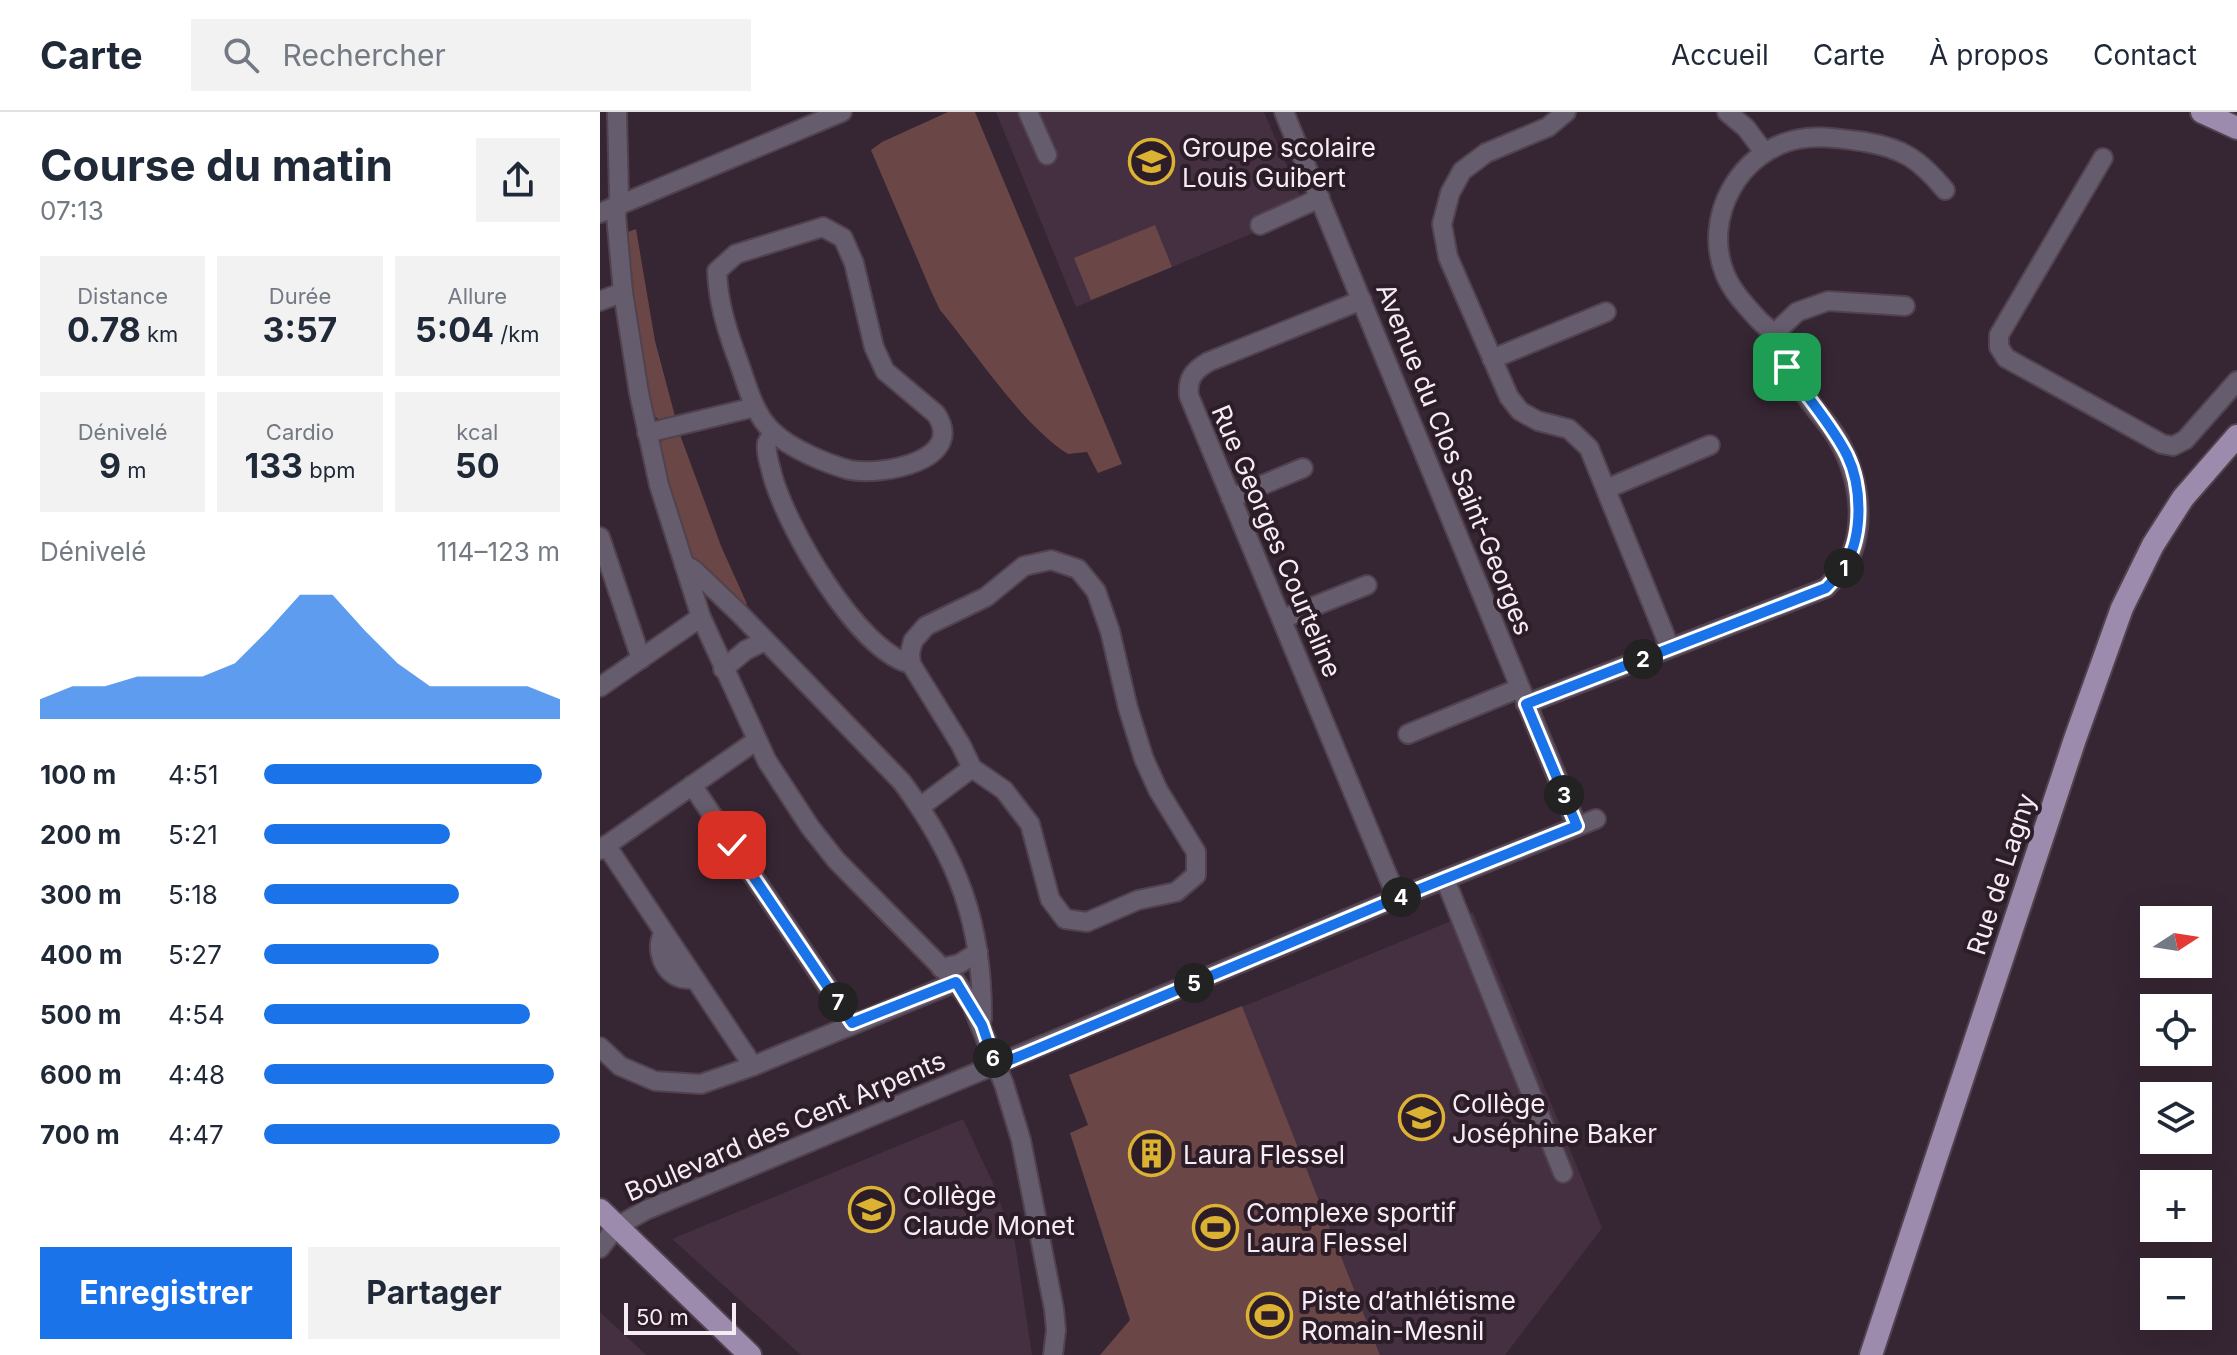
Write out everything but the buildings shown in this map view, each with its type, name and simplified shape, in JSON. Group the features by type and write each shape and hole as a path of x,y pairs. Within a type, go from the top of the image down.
{"main road":[{"path":"2202,112 2237,128"},
{"name":"Rue de Lagny","path":"1871,1355 2075,739 2122,608 2153,545 2183,498 2237,436"},
{"path":"600,1210 608,1226 750,1355"}],"street":[{"path":"600,213 842,112"},
{"path":"1028,112 1047,155"},
{"name":"Avenue du Clos Saint-Georges","path":"1284,112 1577,826"},
{"path":"1566,112 1548,127 1486,153 1462,171 1450,193 1442,224 1448,257 1509,397 1520,411 1538,421 1569,429 1589,448 1670,648"},
{"path":"1727,112 1746,128 1764,152"},
{"path":"611,114 623,292 647,433 659,485 701,617 757,740 788,794 836,860 956,982 982,1025 1021,1140 1030,1180 1054,1309 1056,1330 1053,1355"},
{"path":"1408,734 1670,648 1826,588 1845,566 1855,542 1858,511 1856,482 1848,457 1795,379 1774,334 1738,298 1725,274 1718,248 1720,219 1729,191 1744,169 1764,152 1797,139 1828,137 1892,146 1925,166 1945,190"},
{"path":"2103,158 1999,335 1999,347 2006,358 2162,444 2173,446 2185,440 2237,381"},
{"path":"1260,225 1320,198"},
{"path":"823,227 843,238 854,263 874,347 885,371 936,414 943,432 936,449 920,461 868,471 852,470 814,458 773,432 755,407 717,298 717,271 736,254 823,227"},
{"path":"600,301 623,292"},
{"name":"Rue Georges Courteline","path":"1362,300 1208,362 1190,378 1189,396 1397,898"},
{"path":"1774,334 1797,312 1828,301 1905,306"},
{"path":"1492,359 1606,312"},
{"path":"647,433 755,407"},
{"path":"773,432 767,442 767,451 774,480 805,553 876,645 901,662 911,664"},
{"path":"1606,489 1710,445"},
{"path":"1231,498 1303,468"},
{"path":"600,537 641,659"},
{"path":"1051,560 1078,569 1096,591 1144,759 1158,790 1196,852 1196,875 1176,892 1138,900 1087,922 1065,919 1050,899 1030,824 1004,790 972,768 911,664 913,641 926,626 986,597 1024,566 1051,560"},
{"path":"684,564 694,570 902,782 920,807 949,854 973,925 982,989 982,1025"},
{"path":"1282,619 1367,585"},
{"path":"600,687 701,617"},
{"path":"723,669 746,650 765,641"},
{"path":"753,1066 603,848 757,740"},
{"path":"920,807 972,768"},
{"path":"692,785 852,1023"},
{"name":"Boulevard des Cent Arpents","path":"600,1248 608,1226 1397,898 1596,819"},
{"path":"1445,879 1563,1173"},
{"path":"941,968 959,964 978,952"},
{"path":"600,1047 620,1066 655,1081 701,1084 753,1066 956,982"}],"shaded area":[{"path":"948,112 975,112 1122,464 1098,473 1087,452 1068,454 1051,441 1000,387 940,310 871,150"},
{"name":"Groupe scolaire Louis Guibert","path":"996,112 1264,112 1306,211 1076,307"},
{"path":"1155,225 1172,267 1091,300 1074,258"},
{"path":"636,229 655,341 676,420 663,422 651,414 633,316 625,233"},
{"path":"679,432 721,546 747,604 741,608 688,556 658,444"},
{"name":"Collège Joséphine Baker","path":"1473,912 1602,1228 1505,1355 1380,1355 1242,1007"},
{"name":"Complexe sportif Laura Flessel","path":"1242,1006 1380,1355 1100,1355 1130,1320 1070,1133 1088,1125 1069,1075"},
{"name":"Collège Claude Monet","path":"963,1119 992,1181 1015,1243 1032,1355 801,1355 672,1239"},
{"path":"600,1312 646,1355 600,1355"}],"place":[{"name":"Groupe scolaire Louis Guibert","path":"1151,162"},
{"name":"Collège Joséphine Baker","path":"1421,1118"},
{"name":"Laura Flessel","path":"1152,1154"},
{"name":"Collège Claude Monet","path":"872,1210"},
{"name":"Complexe sportif Laura Flessel","path":"1215,1227"},
{"name":"Piste d’athlétisme Romain-Mesnil","path":"1270,1315"}],"route":[{"path":"732,845 852,1023 956,982 982,1025 996,1066 1577,826 1526,704 1826,588 1845,566 1855,542 1858,511 1856,482 1848,457 1833,431 1787,367"}]}
